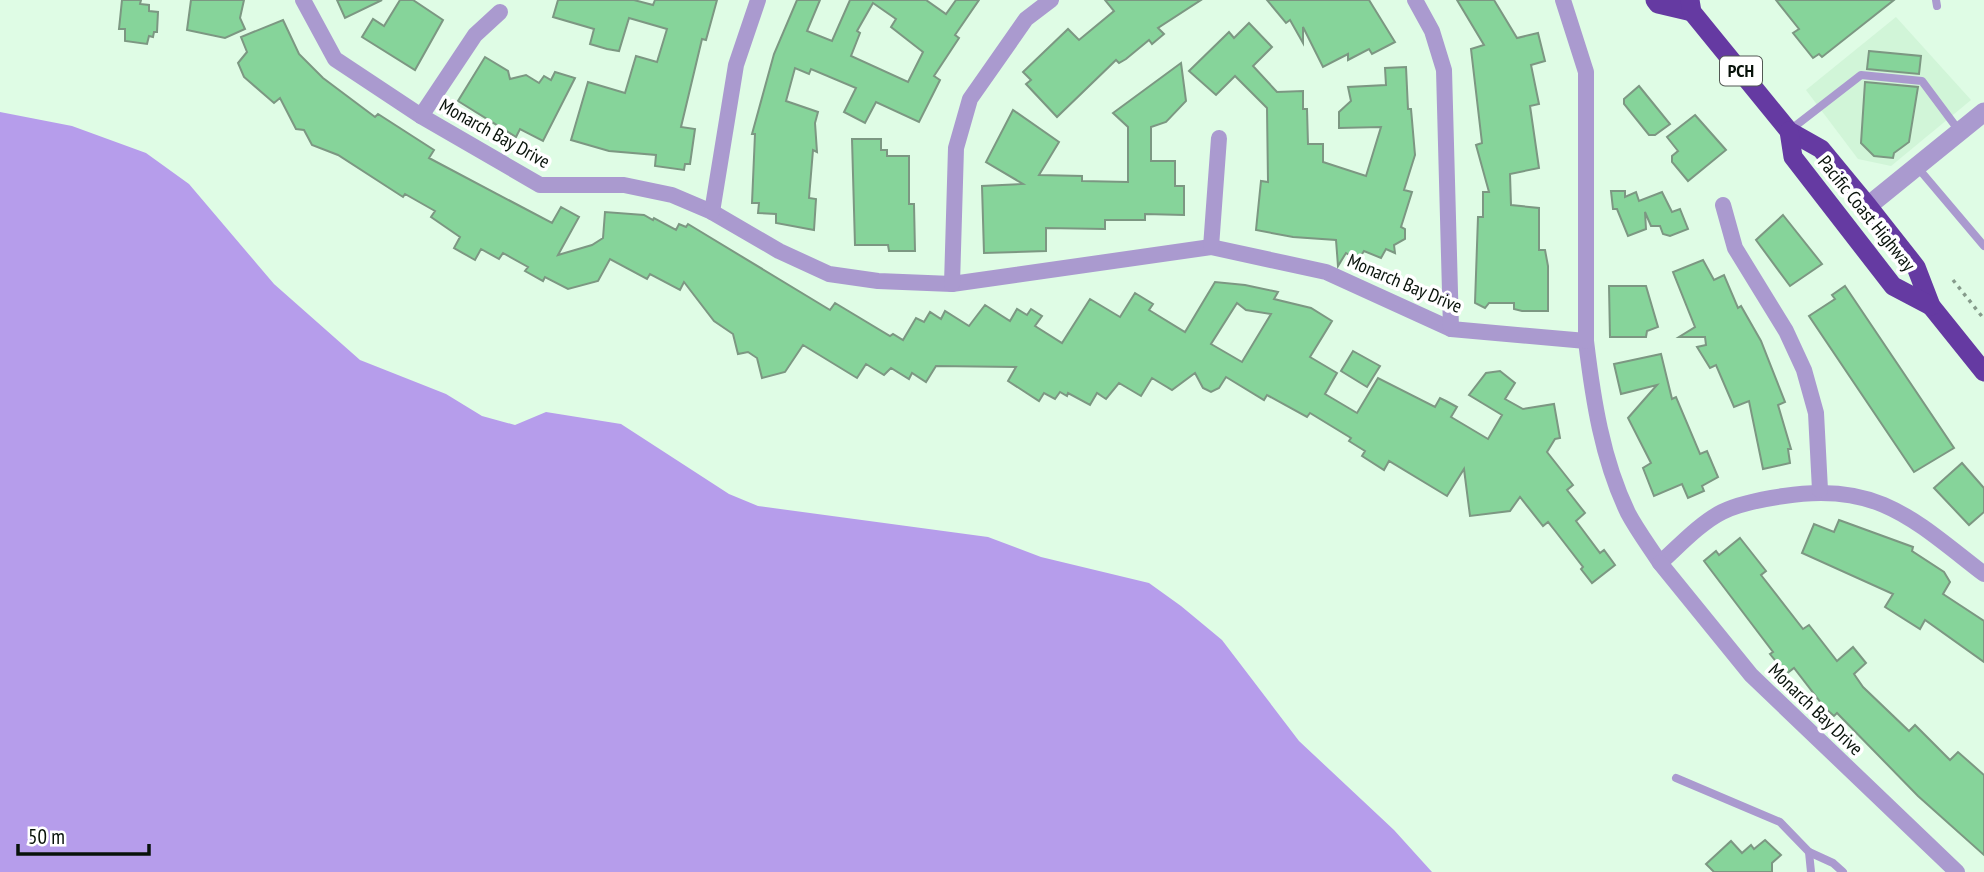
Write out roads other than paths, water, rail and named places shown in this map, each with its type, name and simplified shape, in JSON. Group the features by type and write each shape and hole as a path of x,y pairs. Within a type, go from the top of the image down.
{"highway":[{"name":"Pacific Coast Highway","path":"1655,0 1691,6 1790,135 1821,149 1916,267 1931,306 1984,372"},
{"name":"Pacific Coast Highway","path":"1790,135 1793,157 1893,286 1931,306"}],"street":[{"name":"Monarch Bay Drive","path":"303,0 335,58 421,116 540,185 624,185 672,195 712,212 779,251 829,274 878,281 952,284 1211,247 1326,272 1451,329 1586,341"},
{"path":"712,212 736,65 758,0"},
{"path":"952,284 956,148 970,99 1026,19 1051,0"},
{"path":"1415,0 1432,31 1444,70 1451,329"},
{"name":"Monarch Bay Drive","path":"1563,0 1586,72 1586,341 1594,408 1628,512 1660,563 1751,675 1957,872"},
{"name":"Monarch Bay Drive","path":"421,116 475,35 500,12"},
{"path":"1868,206 1984,112"},
{"path":"1211,247 1219,138"},
{"path":"1723,205 1735,248 1786,331 1804,370 1816,413 1820,490"},
{"path":"1660,563 1720,512 1762,499 1820,490 1862,496 1899,511 1984,574"}],"lane":[{"path":"1790,135 1861,75 1922,81 1960,132"},
{"path":"1917,167 1984,246"},
{"path":"1676,778 1780,822 1809,852 1833,863 1843,872"},
{"path":"1809,852 1811,872"}]}
